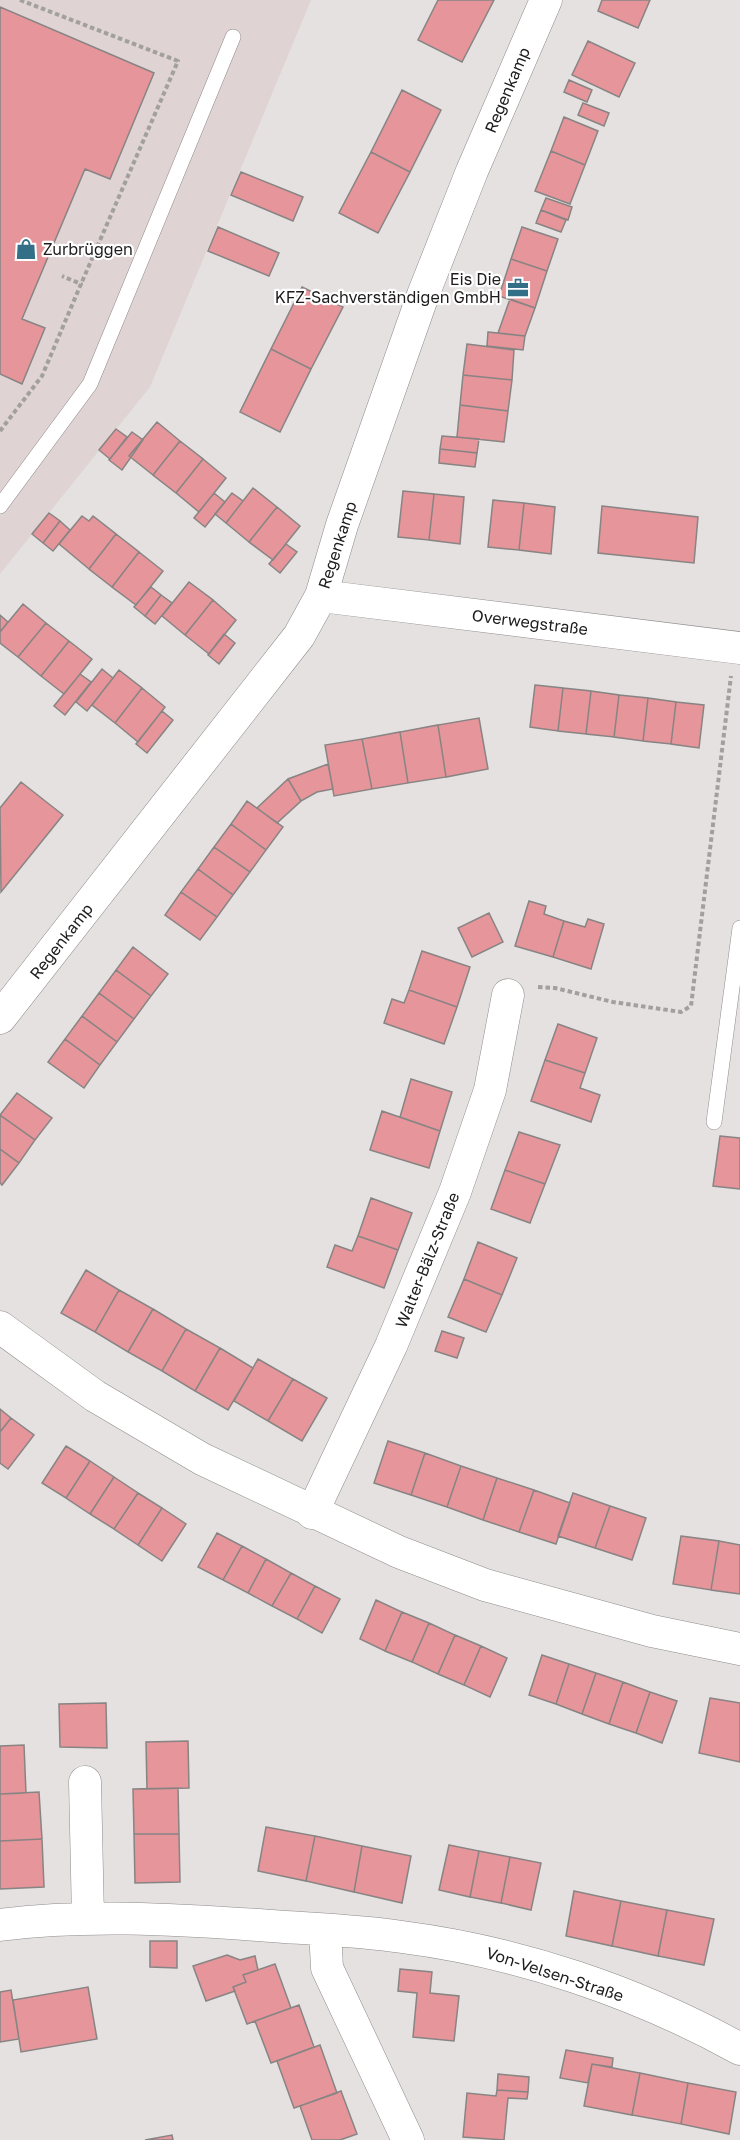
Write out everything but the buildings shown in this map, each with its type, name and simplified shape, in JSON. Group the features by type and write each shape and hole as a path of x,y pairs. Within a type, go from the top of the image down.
{"street":[{"name":"Regenkamp","path":"0,1018 300,636 321,596 342,525 423,295 472,171 546,0"},
{"name":"Overwegstraße","path":"321,596 737,648"},
{"name":"Walter-Bälz-Straße","path":"312,1513 391,1346 455,1192 490,1090 508,995"},
{"path":"0,1327 95,1396 202,1459 312,1513 399,1552 485,1585 652,1631 740,1649"},
{"path":"85,1782 88,1918"},
{"name":"Von-Velsen-Straße","path":"0,1925 88,1918 173,1919 325,1930 477,1949 543,1967 671,2014 740,2049"},
{"path":"325,1930 327,1968 408,2140"}],"lane":[{"path":"0,506 90,384 233,37"},
{"path":"714,1122 740,928"}],"path":[{"path":"0,431 42,376 178,62 20,0"},
{"path":"62,276 81,284"},
{"path":"508,995 536,987 555,988 613,1002 681,1012 691,1006 737,648"}],"shaded area":[{"path":"0,0 311,0 150,387 0,574"}],"place":[{"name":"Zurbrüggen","path":"26,249"},
{"name":"Eis Die KFZ-Sachverständigen GmbH","path":"518,288"}]}
